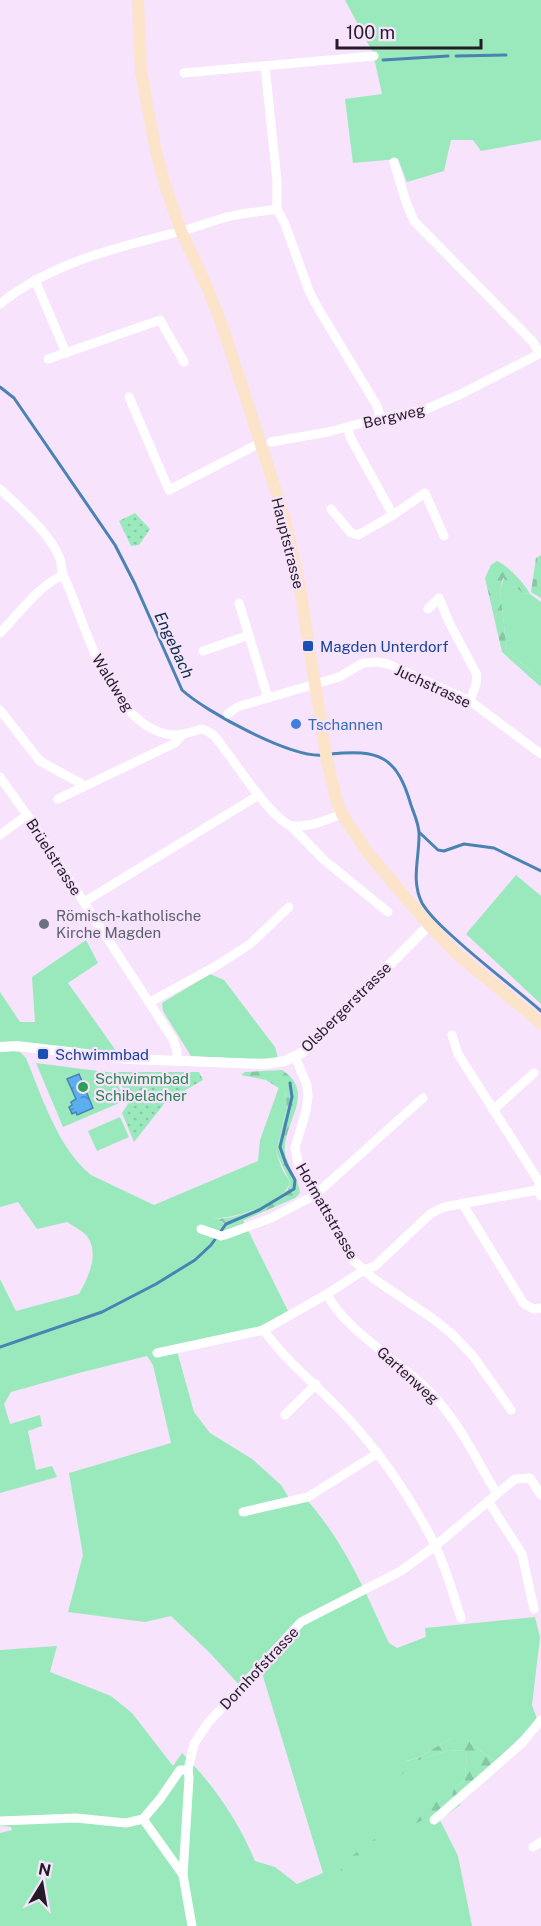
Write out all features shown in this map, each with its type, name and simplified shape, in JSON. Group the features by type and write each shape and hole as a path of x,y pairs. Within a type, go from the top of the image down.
{"main road":[{"name":"Hauptstrasse","path":"138,0 141,72 166,188 266,443 291,541 333,792 342,814 368,853 429,925 458,955 541,1023"}],"street":[{"path":"184,73 374,56"},
{"path":"265,66 277,181 277,209 285,224 309,291 377,406 381,418"},
{"path":"394,162 414,221 533,342 540,353"},
{"path":"0,304 35,280 70,264 227,217 277,209"},
{"path":"35,280 66,353"},
{"path":"48,359 160,320 184,362"},
{"name":"Bergweg","path":"129,397 169,490 266,443 348,428 434,406 540,353"},
{"path":"348,428 350,436 393,515"},
{"name":"Waldweg","path":"0,489 42,532 59,558 63,575 70,586 89,643 127,710 151,728 167,734 182,735 202,729 214,735 280,820 291,826 324,860 388,912"},
{"path":"331,509 355,535 393,515 425,493 444,536"},
{"path":"0,633 54,579 63,575"},
{"path":"428,609 439,598 477,675 477,684 470,701"},
{"path":"239,603 268,699"},
{"path":"203,651 249,635"},
{"name":"Juchstrasse","path":"228,714 237,707 339,677 363,663 376,662 388,664 470,701 541,754"},
{"path":"0,710 40,761 80,783 83,788"},
{"path":"58,799 175,743 182,735"},
{"name":"Brüelstrasse","path":"0,777 150,1002 173,1039 177,1061"},
{"path":"84,902 259,795"},
{"path":"291,826 318,823 342,814"},
{"path":"0,835 27,815"},
{"path":"150,1002 216,966 250,944 289,907"},
{"name":"Olsbergerstrasse","path":"0,1047 17,1046 128,1059 276,1063 295,1057 311,1044 347,1005 429,925"},
{"path":"157,1353 264,1330 364,1270 375,1266 430,1214 444,1207 539,1193 540,1183 458,1054 452,1035"},
{"name":"Hofmattstrasse","path":"295,1057 305,1080 308,1096 295,1148 298,1163 354,1261 374,1279 452,1334 473,1356 511,1410"},
{"path":"493,1110 534,1073"},
{"path":"201,1229 225,1235 271,1218 315,1195 423,1098"},
{"path":"462,1203 524,1304 534,1309 541,1308"},
{"name":"Gartenweg","path":"327,1294 331,1302 357,1329 430,1391 452,1417 496,1494"},
{"path":"264,1330 378,1453 398,1480 435,1546 461,1618"},
{"path":"285,1415 316,1384"},
{"path":"243,1512 308,1497 378,1453"},
{"name":"Dornhofstrasse","path":"192,1926 183,1875 188,1770 194,1744 208,1723 301,1622 401,1571 435,1546 515,1479 530,1478 541,1495"},
{"path":"488,1501 522,1554 534,1609"},
{"path":"434,1820 521,1744 541,1720"},
{"path":"0,1821 76,1818 126,1823 143,1819 180,1770 188,1770"},
{"path":"143,1819 183,1875"}],"green space":[{"path":"345,0 541,0 541,140 481,151 473,140 451,140 444,171 407,182 398,159 353,163 345,99 382,94 373,53"},
{"path":"135,513 150,529 139,545 131,546 119,521"},
{"path":"541,555 541,598 531,592 536,558"},
{"path":"497,561 515,575 530,594 523,593 503,578 500,590 507,651 541,680 541,687 502,652 485,578 491,565"},
{"path":"504,578 523,593 530,594 541,602 541,680 507,651 500,590"},
{"path":"516,875 541,896 541,1004 466,934"},
{"path":"86,940 98,963 68,983 119,1055 19,1042 0,1042 0,992 20,1022 35,1022 32,977"},
{"path":"210,974 224,980 275,1047 278,1058 191,1056 163,1011 162,1003"},
{"path":"0,1052 20,1052 26,1058 52,1121 79,1164 91,1175 154,1205 258,1161 260,1140 279,1087 285,1092 287,1106 276,1152 290,1182 286,1190 278,1198 257,1209 211,1219 220,1221 228,1227 243,1220 288,1311 258,1327 177,1351 194,1412 210,1433 252,1459 281,1485 292,1503 307,1500 343,1551 389,1643 397,1648 426,1637 425,1628 535,1617 540,1637 532,1705 537,1719 529,1729 495,1761 470,1743 475,1734 449,1739 420,1757 406,1761 405,1771 412,1762 449,1750 467,1751 465,1780 454,1788 452,1798 464,1790 460,1805 440,1820 458,1856 472,1926 0,1926 0,1833 12,1830 11,1827 0,1826 0,1650 57,1646 50,1672 111,1696 132,1713 173,1766 182,1753 224,1803 255,1861 275,1867 297,1884 323,1873 262,1673 244,1690 171,1616 145,1622 68,1612 83,1555 69,1473 171,1443 153,1365 147,1356 11,1392 4,1404 10,1424 40,1415 42,1426 28,1431 36,1470 52,1466 57,1477 0,1493 0,1279 16,1311 79,1294 93,1258 91,1243 87,1236 67,1222 37,1229 18,1202 0,1207"},
{"name":"Schwimmbad Schibelacher","path":"36,1063 114,1073 124,1101 63,1127"},
{"path":"282,1070 292,1079 297,1089 296,1110 285,1142 285,1153 300,1193 295,1198 228,1227 221,1221 212,1221 211,1219 232,1217 252,1211 288,1190 290,1182 276,1152 287,1107 285,1092 266,1080 241,1075 245,1072"},
{"path":"117,1072 199,1072 203,1080 182,1092 171,1095 134,1142 122,1113 128,1104"},
{"path":"120,1117 129,1137 97,1151 88,1131"},
{"path":"466,1733 476,1734 470,1743 495,1761 451,1799 454,1788 465,1780 467,1751 449,1750 413,1762 395,1780 388,1780 397,1764 420,1757 449,1739"},
{"path":"445,1789 447,1793 443,1807 435,1815 391,1834 391,1829 412,1821 426,1812"},
{"path":"382,1835 382,1841 351,1865 337,1881 336,1878 340,1871 350,1859 368,1843"}],"water":[{"path":"79,1074 93,1108 77,1115 76,1112 72,1114 69,1107 76,1099 67,1079"}],"waterway":[{"path":"456,56 506,55"},
{"path":"383,60 448,56"},
{"name":"Engebach","path":"0,387 14,398 115,545 182,690 210,710 271,742 309,754 323,755"},
{"path":"330,754 373,755 384,759 392,766 406,789 419,828 416,878 422,903 446,931 541,1011"},
{"path":"420,833 438,850 444,851 464,844 494,848 541,871"},
{"path":"0,1347 102,1312 156,1284 195,1260 211,1245 226,1224 259,1210 294,1189 295,1180 280,1147 292,1097 290,1083"}],"place":[{"name":"Magden Unterdorf","path":"308,646"},
{"name":"Tschannen","path":"296,724"},
{"name":"Römisch-katholische Kirche Magden","path":"44,924"},
{"name":"Schwimmbad","path":"43,1054"},
{"name":"Schwimmbad Schibelacher","path":"83,1087"}]}
